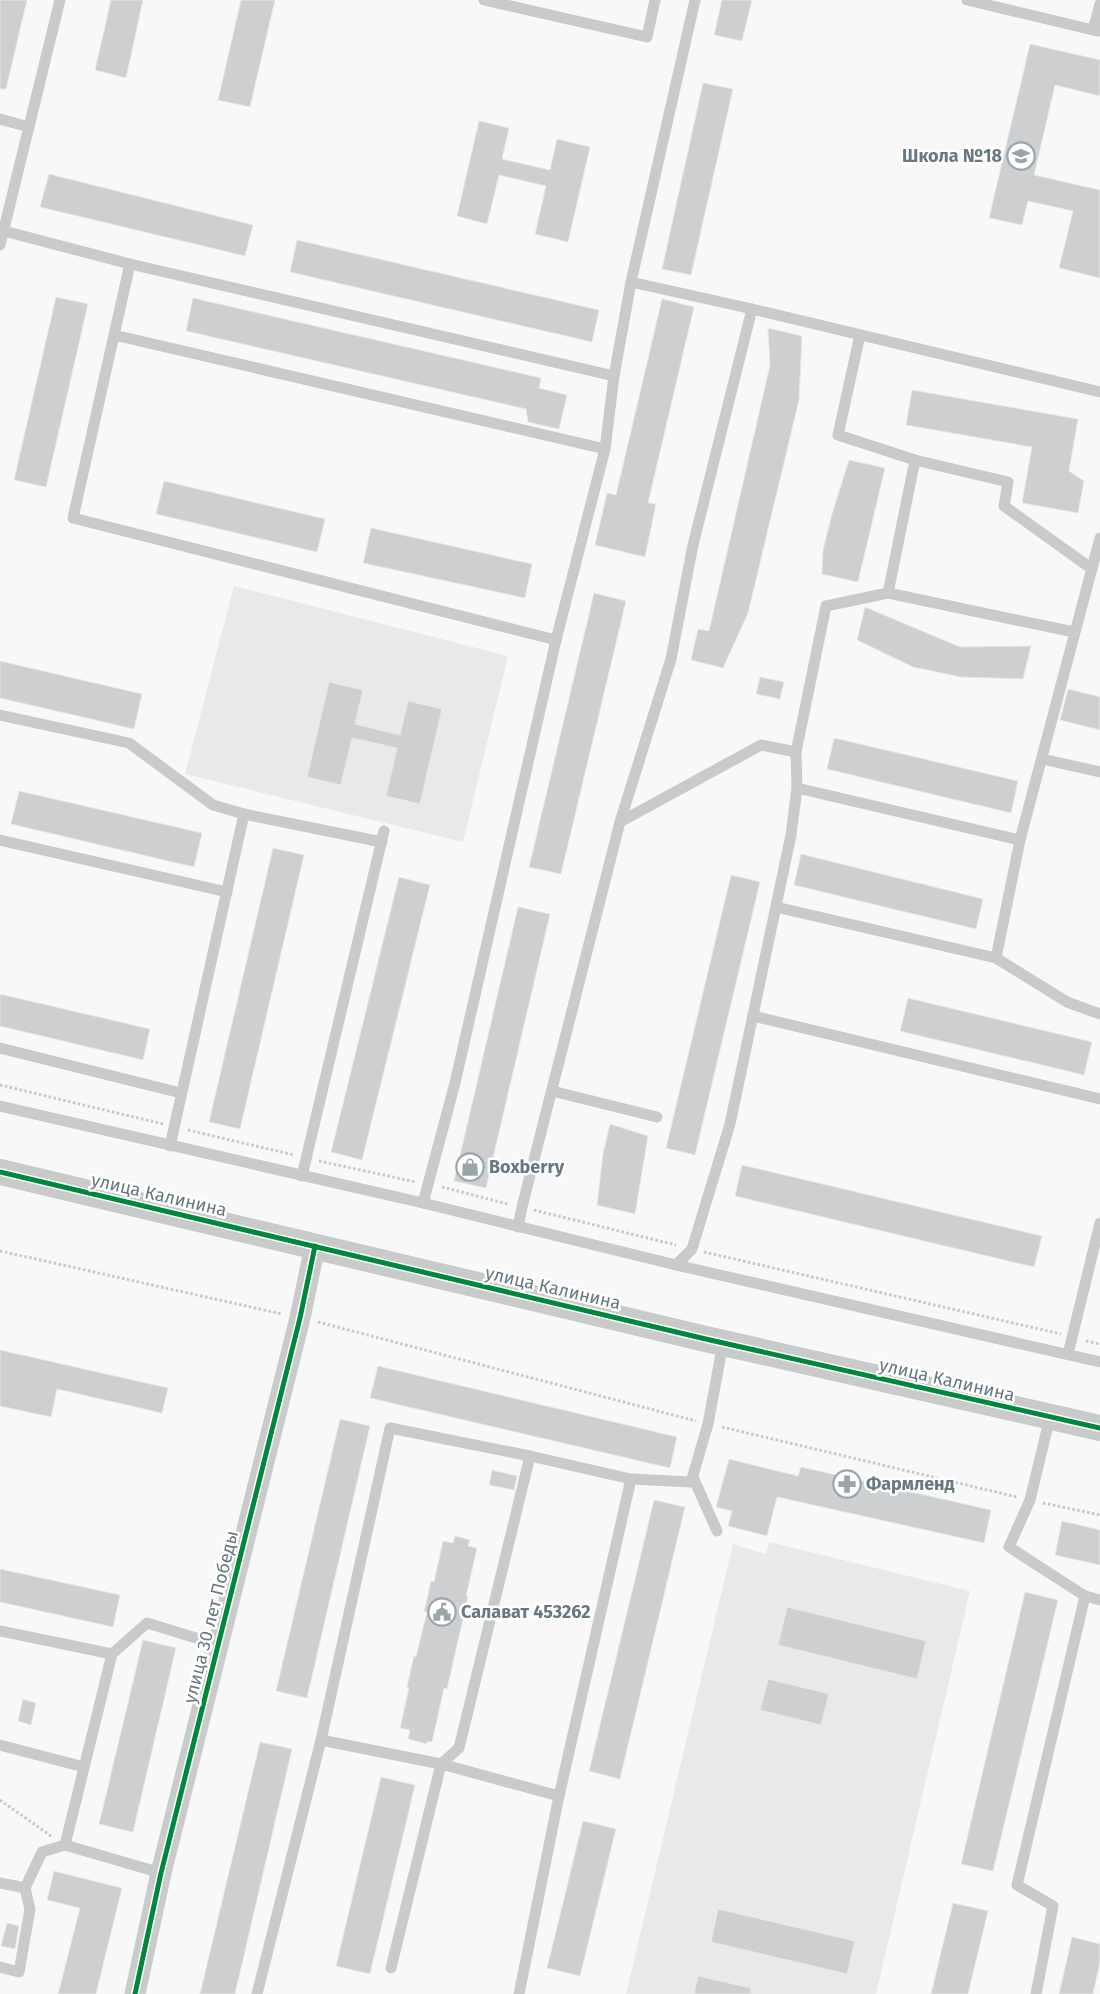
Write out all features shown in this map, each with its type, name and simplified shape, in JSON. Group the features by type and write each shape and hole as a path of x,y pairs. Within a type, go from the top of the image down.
{"street":[{"name":"улица Калинина","path":"0,1172 723,1343 1100,1428"},
{"name":"улица 30 лет Победы","path":"135,1994 161,1873 300,1318 315,1246"}],"lane":[{"path":"0,246 60,0"},
{"path":"484,0 528,5 646,38 655,0"},
{"path":"423,1203 459,1064 556,640 605,449 614,376 631,282 695,0"},
{"path":"967,0 1096,31 1100,4"},
{"path":"0,119 29,127"},
{"path":"4,231 130,264 614,376"},
{"path":"130,264 73,518 556,640"},
{"path":"631,282 1100,392"},
{"path":"518,1227 620,822 671,659 694,545 752,309"},
{"path":"114,335 605,449"},
{"path":"860,335 838,435 915,460 1008,482 1004,506 1092,569"},
{"path":"888,593 915,460"},
{"path":"996,958 1020,840 1100,538"},
{"path":"676,1265 692,1250 730,1124 791,835 797,788 796,752 826,606 888,593 1074,632"},
{"path":"0,715 129,744 213,805 244,814 383,836 302,1176"},
{"path":"620,822 762,745 796,752"},
{"path":"1042,759 1100,772"},
{"path":"797,788 1020,840"},
{"path":"170,1146 244,814"},
{"path":"0,840 227,892"},
{"path":"776,907 996,958 1067,1002 1100,1014"},
{"path":"753,1016 1100,1099"},
{"path":"0,1048 181,1093"},
{"path":"552,1091 657,1117"},
{"path":"0,1106 423,1203 676,1265 1100,1362"},
{"path":"1068,1354 1100,1224"},
{"path":"257,1994 321,1740 390,1428 530,1456 631,1479 691,1482 708,1424 723,1343"},
{"path":"1050,1417 1030,1500 1009,1547 1084,1596 1100,1600"},
{"path":"391,1968 441,1764 458,1748 530,1456"},
{"path":"693,1477 717,1531"},
{"path":"519,1994 559,1796 631,1479"},
{"path":"1036,1994 1053,1906 1017,1885 1084,1596"},
{"path":"65,1845 112,1654 147,1623 219,1645"},
{"path":"0,1631 112,1654"},
{"path":"321,1740 441,1764 559,1796"},
{"path":"0,1745 84,1767"},
{"path":"0,1967 19,1972 30,1909 25,1888 42,1852 65,1845 161,1873"},
{"path":"0,1883 25,1888"}],"path":[{"path":"0,1085 306,1158 429,1184 692,1250 1100,1344"},
{"path":"0,1251 300,1318 708,1424 1100,1515"},
{"path":"0,1800 65,1845"}],"shaded area":[{"path":"234,586 508,656 463,842 185,774"},
{"path":"769,1542 970,1591 876,1994 626,1994 733,1544 766,1554"}],"building":[{"path":"0,0 27,0 6,89 0,89"},
{"path":"111,0 143,0 126,78 95,70"},
{"path":"241,0 275,0 250,107 218,100"},
{"path":"722,0 752,0 742,41 714,35"},
{"name":"Школа №18","path":"1030,44 1100,60 1100,96 1055,85 1034,175 1100,190 1100,278 1059,268 1073,211 1028,201 1022,225 989,218"},
{"path":"703,83 733,89 691,275 662,269"},
{"path":"479,121 509,128 502,159 550,170 557,139 590,147 568,242 535,234 546,186 499,175 487,224 457,216"},
{"path":"49,174 253,225 245,256 40,207"},
{"path":"297,240 599,310 592,342 290,272"},
{"path":"56,297 88,304 46,487 14,480"},
{"path":"193,298 541,378 539,388 567,395 559,429 528,422 526,409 186,331"},
{"path":"662,299 694,307 648,503 656,504 645,557 595,545 607,493 616,495"},
{"path":"768,328 802,336 799,400 748,613 723,668 691,660 698,629 709,631 770,365"},
{"path":"912,390 1078,419 1069,471 1084,481 1078,513 1022,503 1032,447 906,425"},
{"path":"849,460 885,468 858,582 822,574 823,550"},
{"path":"164,481 325,519 317,552 156,514"},
{"path":"371,528 532,564 525,598 363,563"},
{"path":"594,593 626,601 561,874 529,867"},
{"path":"865,607 960,647 1031,646 1023,679 961,677 913,667 857,640"},
{"path":"0,661 142,694 134,729 0,698"},
{"path":"760,677 784,682 780,699 756,694"},
{"path":"329,682 363,690 355,724 400,735 408,701 442,709 420,804 386,796 397,748 352,738 341,785 307,777"},
{"path":"1068,689 1100,697 1100,730 1060,720"},
{"path":"834,738 1018,781 1011,813 827,769"},
{"path":"19,791 202,833 194,867 11,824"},
{"path":"273,848 304,855 240,1129 209,1122"},
{"path":"801,854 983,899 976,929 794,885"},
{"path":"731,875 760,882 695,1155 666,1148"},
{"path":"399,877 430,885 362,1160 331,1152"},
{"path":"518,907 550,914 486,1188 454,1181"},
{"path":"0,994 150,1029 143,1060 0,1026"},
{"path":"908,998 1092,1042 1084,1075 900,1031"},
{"path":"610,1124 648,1136 635,1214 597,1205 603,1154"},
{"path":"742,1165 1042,1236 1034,1267 735,1196"},
{"path":"0,1350 168,1388 162,1413 57,1389 51,1417 0,1406"},
{"path":"378,1366 677,1437 670,1468 370,1398"},
{"path":"340,1419 370,1426 307,1698 276,1691"},
{"path":"729,1459 798,1476 801,1467 991,1510 984,1543 777,1497 767,1536 728,1526 732,1511 716,1507"},
{"path":"492,1470 517,1476 514,1490 489,1485"},
{"path":"654,1500 685,1507 620,1779 589,1771"},
{"path":"1062,1521 1100,1530 1100,1565 1055,1555"},
{"path":"455,1536 470,1540 468,1546 477,1548 447,1689 444,1688 432,1742 427,1741 427,1744 408,1739 410,1730 400,1728 414,1656 416,1657 427,1612 424,1612 431,1581 434,1582 443,1541 453,1543"},
{"path":"0,1569 120,1595 113,1627 0,1602"},
{"path":"1025,1592 1058,1600 993,1871 961,1864"},
{"path":"787,1607 926,1641 917,1679 778,1645"},
{"path":"143,1640 176,1648 133,1832 99,1824"},
{"path":"768,1679 829,1694 821,1725 760,1710"},
{"path":"23,1699 36,1703 31,1725 18,1721"},
{"path":"260,1742 292,1749 235,1994 200,1994"},
{"path":"381,1777 415,1785 370,1974 336,1966"},
{"path":"583,1821 616,1829 580,1976 547,1968"},
{"path":"54,1871 122,1888 96,1994 58,1994 80,1908 47,1900"},
{"path":"953,1903 988,1911 968,1994 931,1994"},
{"path":"718,1909 855,1941 847,1974 711,1942"},
{"path":"7,1923 19,1926 15,1949 1,1946"},
{"path":"1072,1937 1100,1944 1100,1962 1093,1994 1059,1994"},
{"path":"698,1976 751,1988 750,1994 694,1994"}],"cycle path":[{"path":"0,1172 710,1340 1100,1428"},
{"path":"135,1994 161,1873 300,1318 315,1246"}],"place":[{"name":"Школа №18","path":"1021,156"},
{"name":"Boxberry","path":"470,1167"},
{"name":"Фармленд","path":"847,1484"},
{"name":"Салават 453262","path":"442,1612"}]}
